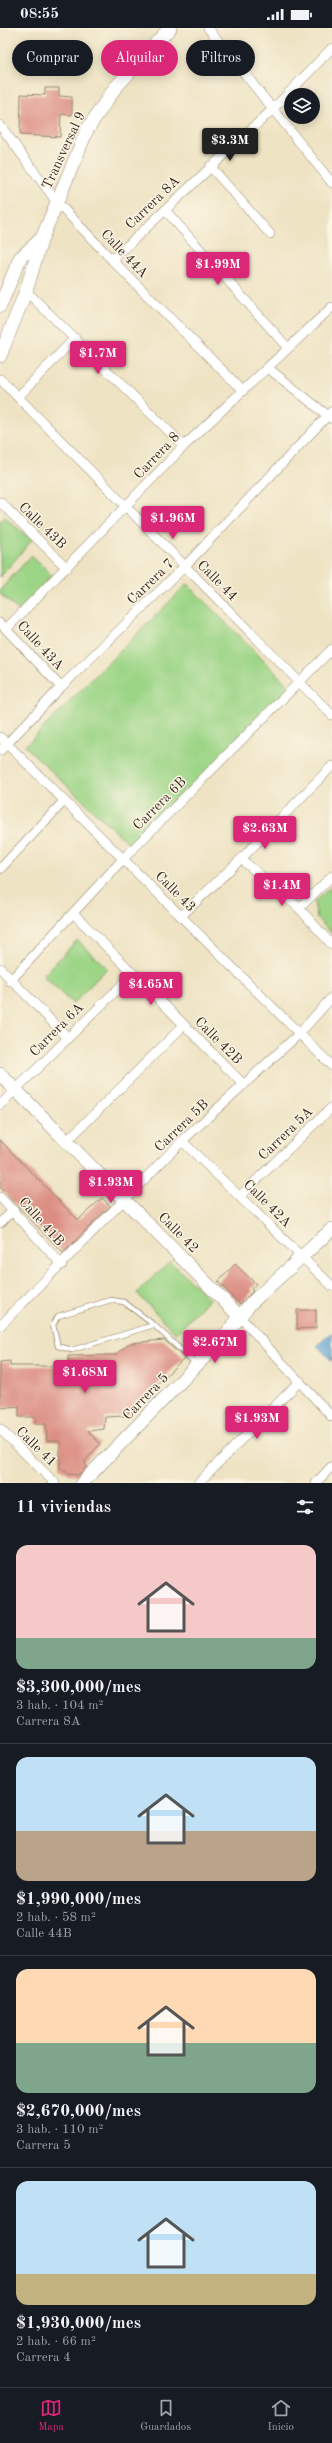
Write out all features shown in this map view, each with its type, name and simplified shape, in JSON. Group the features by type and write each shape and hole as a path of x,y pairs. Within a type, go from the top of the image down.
{"street":[{"path":"208,28 274,108 332,183"},
{"name":"Transversal 9","path":"0,356 26,291 42,238 56,201 88,128 115,88 163,31"},
{"name":"Carrera 8A","path":"112,260 210,166 274,108 332,48"},
{"name":"Calle 44A","path":"0,124 56,201 112,260 242,390"},
{"path":"210,166 270,234"},
{"path":"165,210 288,348"},
{"name":"Transversal 9","path":"0,306 20,258 42,238"},
{"path":"26,291 184,446"},
{"name":"Carrera 8","path":"3,626 67,568 184,446 332,307"},
{"path":"18,397 75,338"},
{"path":"268,368 331,415"},
{"name":"Calle 44","path":"0,379 332,715"},
{"name":"Carrera 7","path":"0,751 61,687 185,566 331,415"},
{"name":"Calle 43B","path":"1,504 67,568"},
{"name":"Calle 43A","path":"3,626 61,687"},
{"name":"Carrera 6B","path":"10,981 123,859 332,649"},
{"name":"Calle 43","path":"0,737 332,1066"},
{"path":"181,916 242,859 332,766"},
{"path":"0,868 64,801"},
{"path":"242,859 299,908 332,945"},
{"path":"299,908 332,876"},
{"name":"Calle 42B","path":"73,913 244,1085"},
{"path":"0,968 10,981 67,1037"},
{"name":"Carrera 6A","path":"0,1105 67,1037 133,974"},
{"name":"Carrera 5B","path":"0,1326 62,1265 182,1141 299,1034 332,997"},
{"path":"67,1141 184,1025"},
{"name":"Calle 42","path":"0,1074 240,1317 332,1417"},
{"name":"Carrera 5A","path":"241,1195 332,1107"},
{"name":"Calle 42A","path":"182,1141 241,1195 332,1286"},
{"name":"Calle 41B","path":"0,1196 62,1265"},
{"path":"0,1223 14,1210"},
{"name":"Carrera 5","path":"82,1483 197,1365 250,1304 332,1229"},
{"path":"198,1483 300,1381"},
{"name":"Calle 41","path":"0,1429 55,1483"},
{"path":"316,1483 332,1466"}],"lane":[{"path":"154,1325 72,1350 58,1346 53,1325 58,1316 117,1300 124,1302 154,1325 197,1365"}],"green space":[{"path":"4,517 32,540 0,577 0,521"},
{"path":"31,556 52,575 19,611 0,594 0,590"},
{"path":"187,584 293,690 130,845 25,746"},
{"path":"332,886 332,934 317,918 314,902"},
{"path":"77,940 107,968 73,1004 43,976"},
{"path":"170,1261 209,1299 176,1334 137,1293"}],"water":[{"path":"332,1332 332,1361 317,1346"}],"building":[{"path":"45,88 59,88 59,96 72,97 72,115 61,114 60,137 20,135 21,94 45,95"},
{"path":"0,1140 78,1220 102,1198 110,1206 63,1253 0,1188"},
{"path":"235,1264 256,1284 251,1289 253,1291 240,1304 218,1282"},
{"path":"297,1310 316,1310 316,1328 297,1329"},
{"path":"164,1340 184,1358 125,1416 105,1417 104,1429 88,1431 100,1444 85,1461 86,1467 78,1475 69,1474 60,1468 60,1441 47,1441 46,1424 35,1424 36,1417 19,1417 19,1406 0,1408 0,1362 10,1361 10,1366 69,1366 68,1356 115,1355 130,1343"}]}
